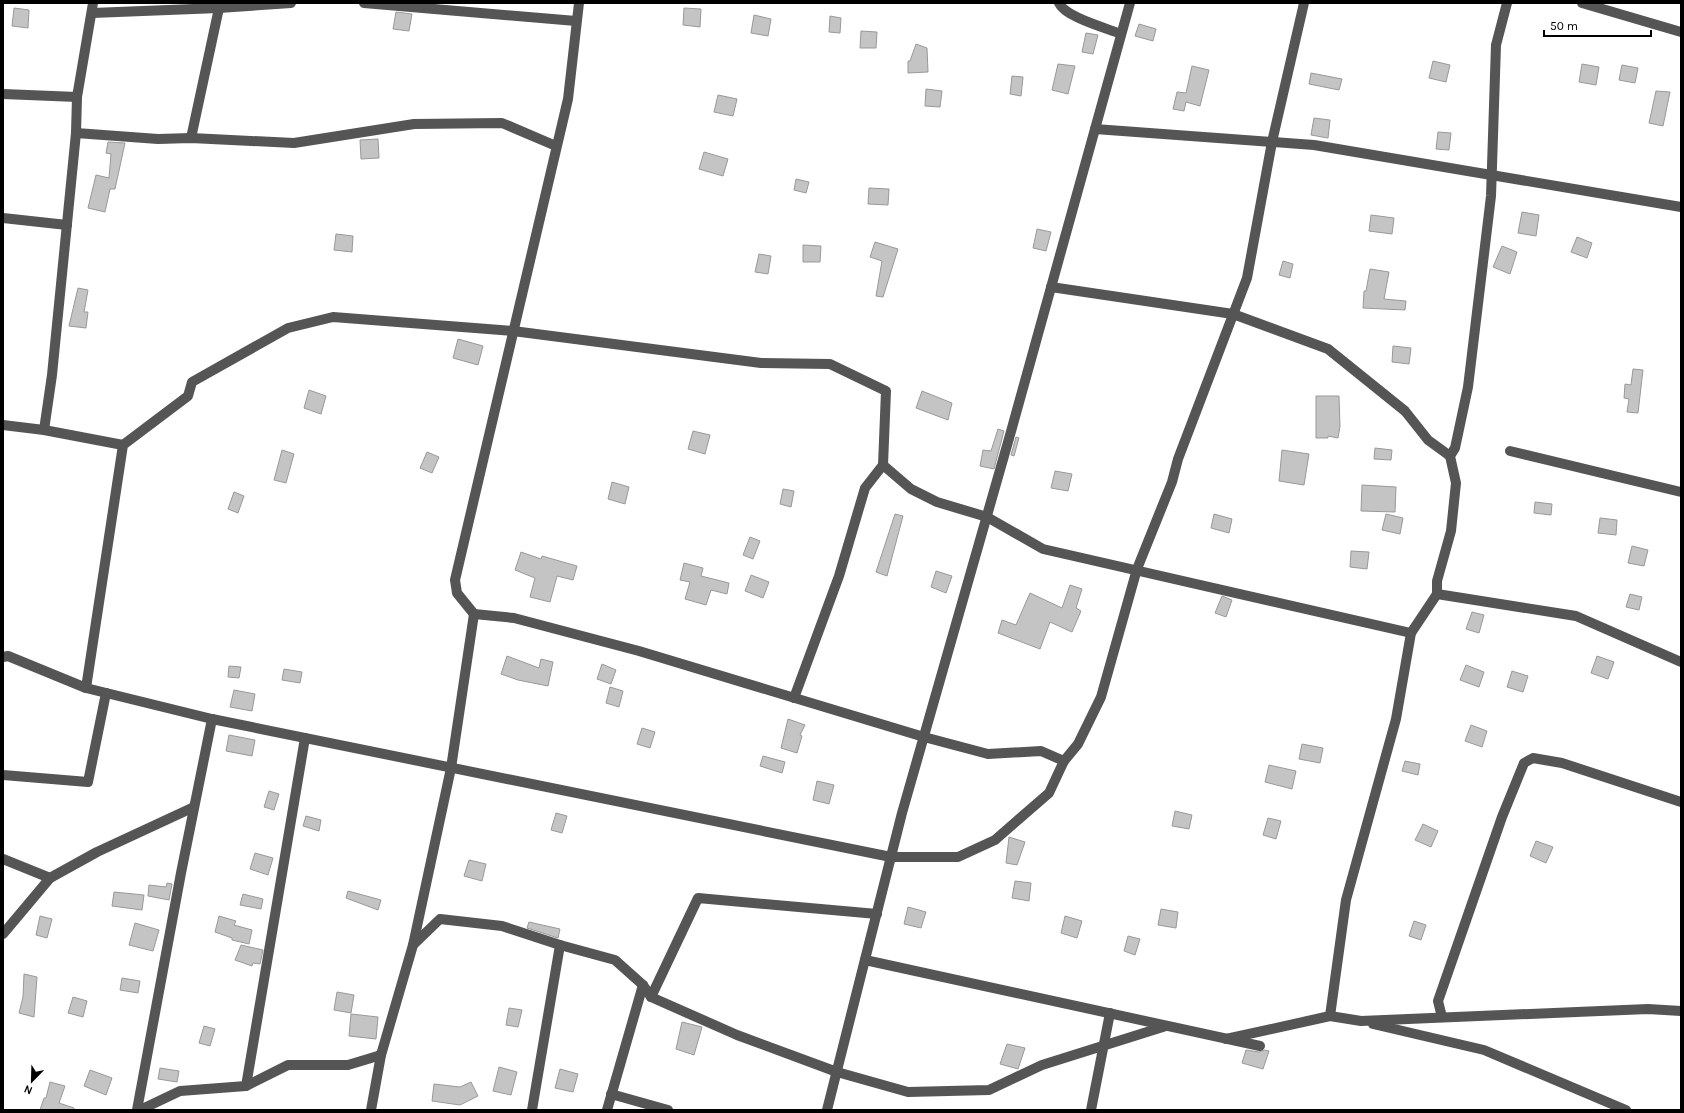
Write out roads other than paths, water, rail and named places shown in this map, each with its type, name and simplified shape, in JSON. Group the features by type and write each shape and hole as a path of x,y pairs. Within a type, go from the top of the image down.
{"street":[{"path":"44,430 52,375 67,225 76,133 77,97 92,8 219,8 291,3"},
{"path":"364,3 576,21"},
{"path":"578,3 568,99 455,580 457,593 474,614 522,620 639,651 794,698 988,754 1041,751 1064,761"},
{"path":"1059,3 1061,8 1073,15 1121,34"},
{"path":"827,1110 891,857 924,736 987,517 1130,3"},
{"path":"3,657 8,656 86,688 212,719 891,857 958,857 995,840 1048,793 1064,761 1078,744 1101,697 1137,569 1172,482 1178,459 1247,278 1272,142 1304,3"},
{"path":"1450,456 1455,448 1468,387 1491,196 1496,45 1507,3"},
{"path":"1582,3 1681,32"},
{"path":"190,138 219,8"},
{"path":"3,94 77,97"},
{"path":"76,133 158,139 190,138 294,144 414,124 502,123 556,146"},
{"path":"1095,129 1314,145 1681,207"},
{"path":"3,218 67,225"},
{"path":"1051,287 1234,314 1328,349 1405,411 1428,440 1450,456 1456,483 1450,531 1437,581 1437,594 1411,633 1396,719 1346,900 1330,1016"},
{"path":"86,688 123,445 188,396 192,382 288,328 333,317 513,331 761,363 830,364 886,391 883,465 865,488 839,576 794,698"},
{"path":"3,425 44,430 123,445"},
{"path":"1510,452 1681,492"},
{"path":"883,465 910,489 937,502 987,517 1043,549 1137,569 1411,633"},
{"path":"1437,594 1576,616 1681,662"},
{"path":"371,1110 381,1055 413,945 451,768 474,614"},
{"path":"3,775 88,782 106,693"},
{"path":"137,1110 212,719"},
{"path":"246,1086 305,738"},
{"path":"1442,1017 1438,1001 1502,817 1524,763 1533,758 1562,763 1681,802"},
{"path":"3,934 50,878 97,852 194,807"},
{"path":"3,859 50,878"},
{"path":"651,997 698,898 877,914"},
{"path":"413,945 440,919 502,926 560,945 616,960 643,985 651,997 738,1035 836,1072 908,1092 989,1090 1042,1065 1166,1026"},
{"path":"532,1110 560,945"},
{"path":"865,960 1260,1046"},
{"path":"607,1110 643,985"},
{"path":"1361,1021 1648,1009 1681,1011"},
{"path":"1091,1110 1110,1013"},
{"path":"1226,1039 1330,1016 1361,1021 1484,1050 1626,1110"},
{"path":"140,1110 180,1091 246,1086 288,1065 348,1065 381,1055"},
{"path":"611,1094 668,1110"}]}
